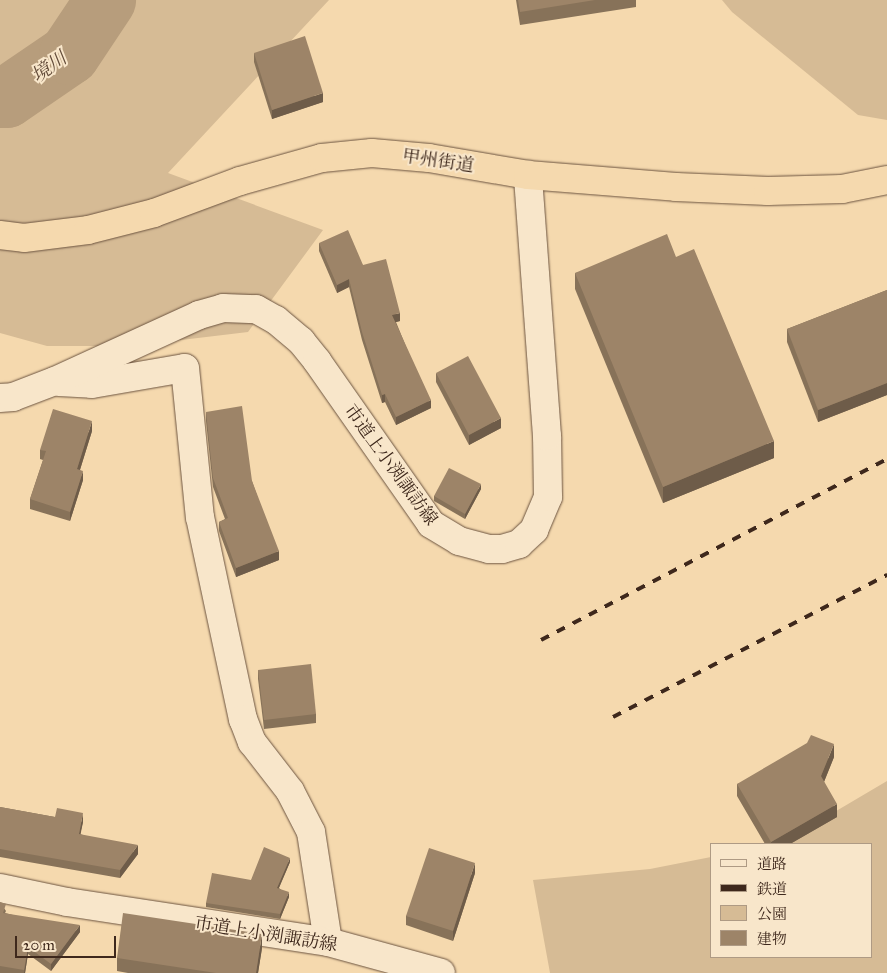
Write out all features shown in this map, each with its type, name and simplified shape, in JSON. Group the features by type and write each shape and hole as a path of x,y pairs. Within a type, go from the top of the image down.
{"highway":[{"name":"甲州街道","path":"0,235 24,238 88,230 154,213 240,181 322,158 372,153 429,158 528,175 676,187 768,191 842,188 887,180"}],"street":[{"name":"市道上小渕諏訪線","path":"0,398 14,397 55,381 199,315 223,308 256,309 276,320 300,342 317,362 431,524 459,542 481,547 502,549 519,544 534,530 548,497 547,436 528,175"},
{"path":"55,381 92,384 185,368 200,517 243,719 252,742 290,791 311,832 328,942"},
{"name":"市道上小渕諏訪線","path":"0,888 76,904 328,942 441,973"}],"green space":[{"path":"0,0 329,0 168,173 323,230 248,332 131,346 47,346 0,333"},
{"path":"722,0 887,0 887,120 858,115 732,12"},
{"path":"887,781 887,973 550,973 533,880 650,869 710,857 710,958 872,958 872,843 782,843"}],"building":[{"path":"518,0 595,0 520,12"},
{"path":"305,36 323,93 272,110 254,53"},
{"path":"348,230 363,265 386,259 400,313 392,315 431,400 396,417 385,394 382,395 362,332 349,279 337,285 319,243"},
{"path":"667,234 676,257 694,249 774,441 663,487 575,273"},
{"path":"887,290 887,383 818,410 787,329"},
{"path":"468,356 501,418 469,435 436,373"},
{"path":"242,406 252,481 279,551 236,568 219,522 228,518 213,478 206,412"},
{"path":"53,409 92,421 77,469 83,471 70,512 30,499 46,451 40,450"},
{"path":"449,468 481,484 465,514 434,496"},
{"path":"311,664 316,714 264,720 258,670"},
{"path":"811,735 834,744 821,776 837,804 771,842 737,784 807,743"},
{"path":"0,807 55,817 57,808 83,813 79,834 138,845 120,870 0,849"},
{"path":"264,847 290,858 277,888 289,892 280,914 206,903 212,873 251,880"},
{"path":"429,848 475,863 453,931 406,916"},
{"path":"0,902 6,904 3,913 80,925 51,964 28,947 24,970 0,966"},
{"path":"123,913 262,934 256,973 216,973 117,958"}],"waterway":[{"name":"境川","path":"0,97 6,97 69,54 105,0"}],"railway":[{"path":"541,640 887,459"},
{"path":"613,717 887,575"}]}
